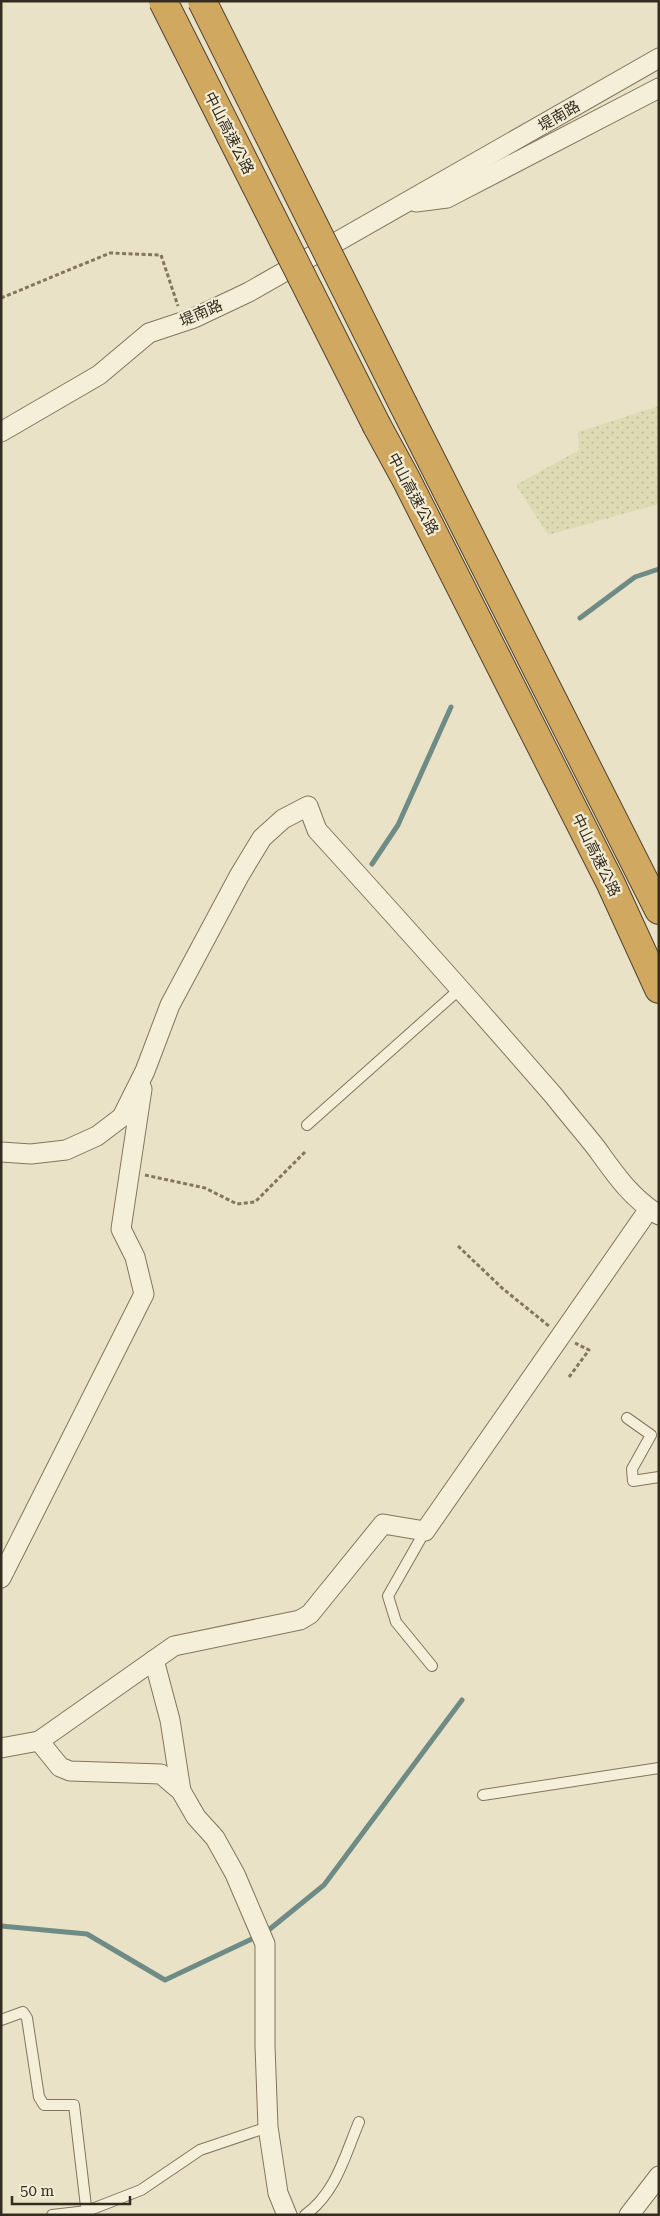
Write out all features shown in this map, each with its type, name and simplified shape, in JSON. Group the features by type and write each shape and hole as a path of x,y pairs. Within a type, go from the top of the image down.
{"highway":[{"name":"中山高速公路","path":"163,1 606,875 659,989"},
{"name":"中山高速公路","path":"202,1 659,910"}],"street":[{"name":"堤南路","path":"1,432 99,375 150,333 194,318 249,292 408,203 659,58"},
{"name":"堤南路","path":"408,203 447,198 659,88"},
{"path":"1,1152 31,1154 66,1150 98,1136 122,1117 145,1071 170,1005 262,838 283,819 308,806 317,830 461,988 562,1106 622,1185 654,1212 562,1335 425,1531 383,1524 310,1614 300,1620 174,1646 39,1741 1,1748"},
{"path":"1,1578 144,1294 135,1257 121,1229 145,1071"},
{"path":"154,1660 170,1720 181,1791"},
{"path":"39,1741 60,1767 70,1772 161,1774 181,1791 196,1817 215,1838 243,1892 265,1944 265,2046 268,2127 278,2193 287,2215"},
{"path":"629,2215 659,2176"}],"lane":[{"path":"307,1126 461,988"},
{"path":"627,1418 651,1435 632,1469 633,1481 659,1477"},
{"path":"425,1531 388,1596 396,1622 432,1666"},
{"path":"483,1796 659,1768"},
{"path":"1,2020 23,2012 27,2018 39,2097 44,2105 74,2105 87,2213"},
{"path":"305,2215 314,2208 333,2185 359,2122"},
{"path":"52,2215 87,2213 141,2190 200,2150 268,2127"}],"path":[{"path":"1,298 110,253 161,255 179,309 194,318"},
{"path":"130,1172 205,1188 237,1204 255,1202 305,1152"},
{"path":"458,1246 502,1288 562,1335 589,1350 569,1377"}],"shaded area":[{"path":"659,406 659,504 548,535 516,485 579,450 578,432"}],"waterway":[{"path":"580,618 635,577 659,569"},
{"path":"372,864 398,825 451,707"},
{"path":"265,1933 324,1885 462,1700"},
{"path":"1,1926 87,1934 165,1980 258,1936"}]}
